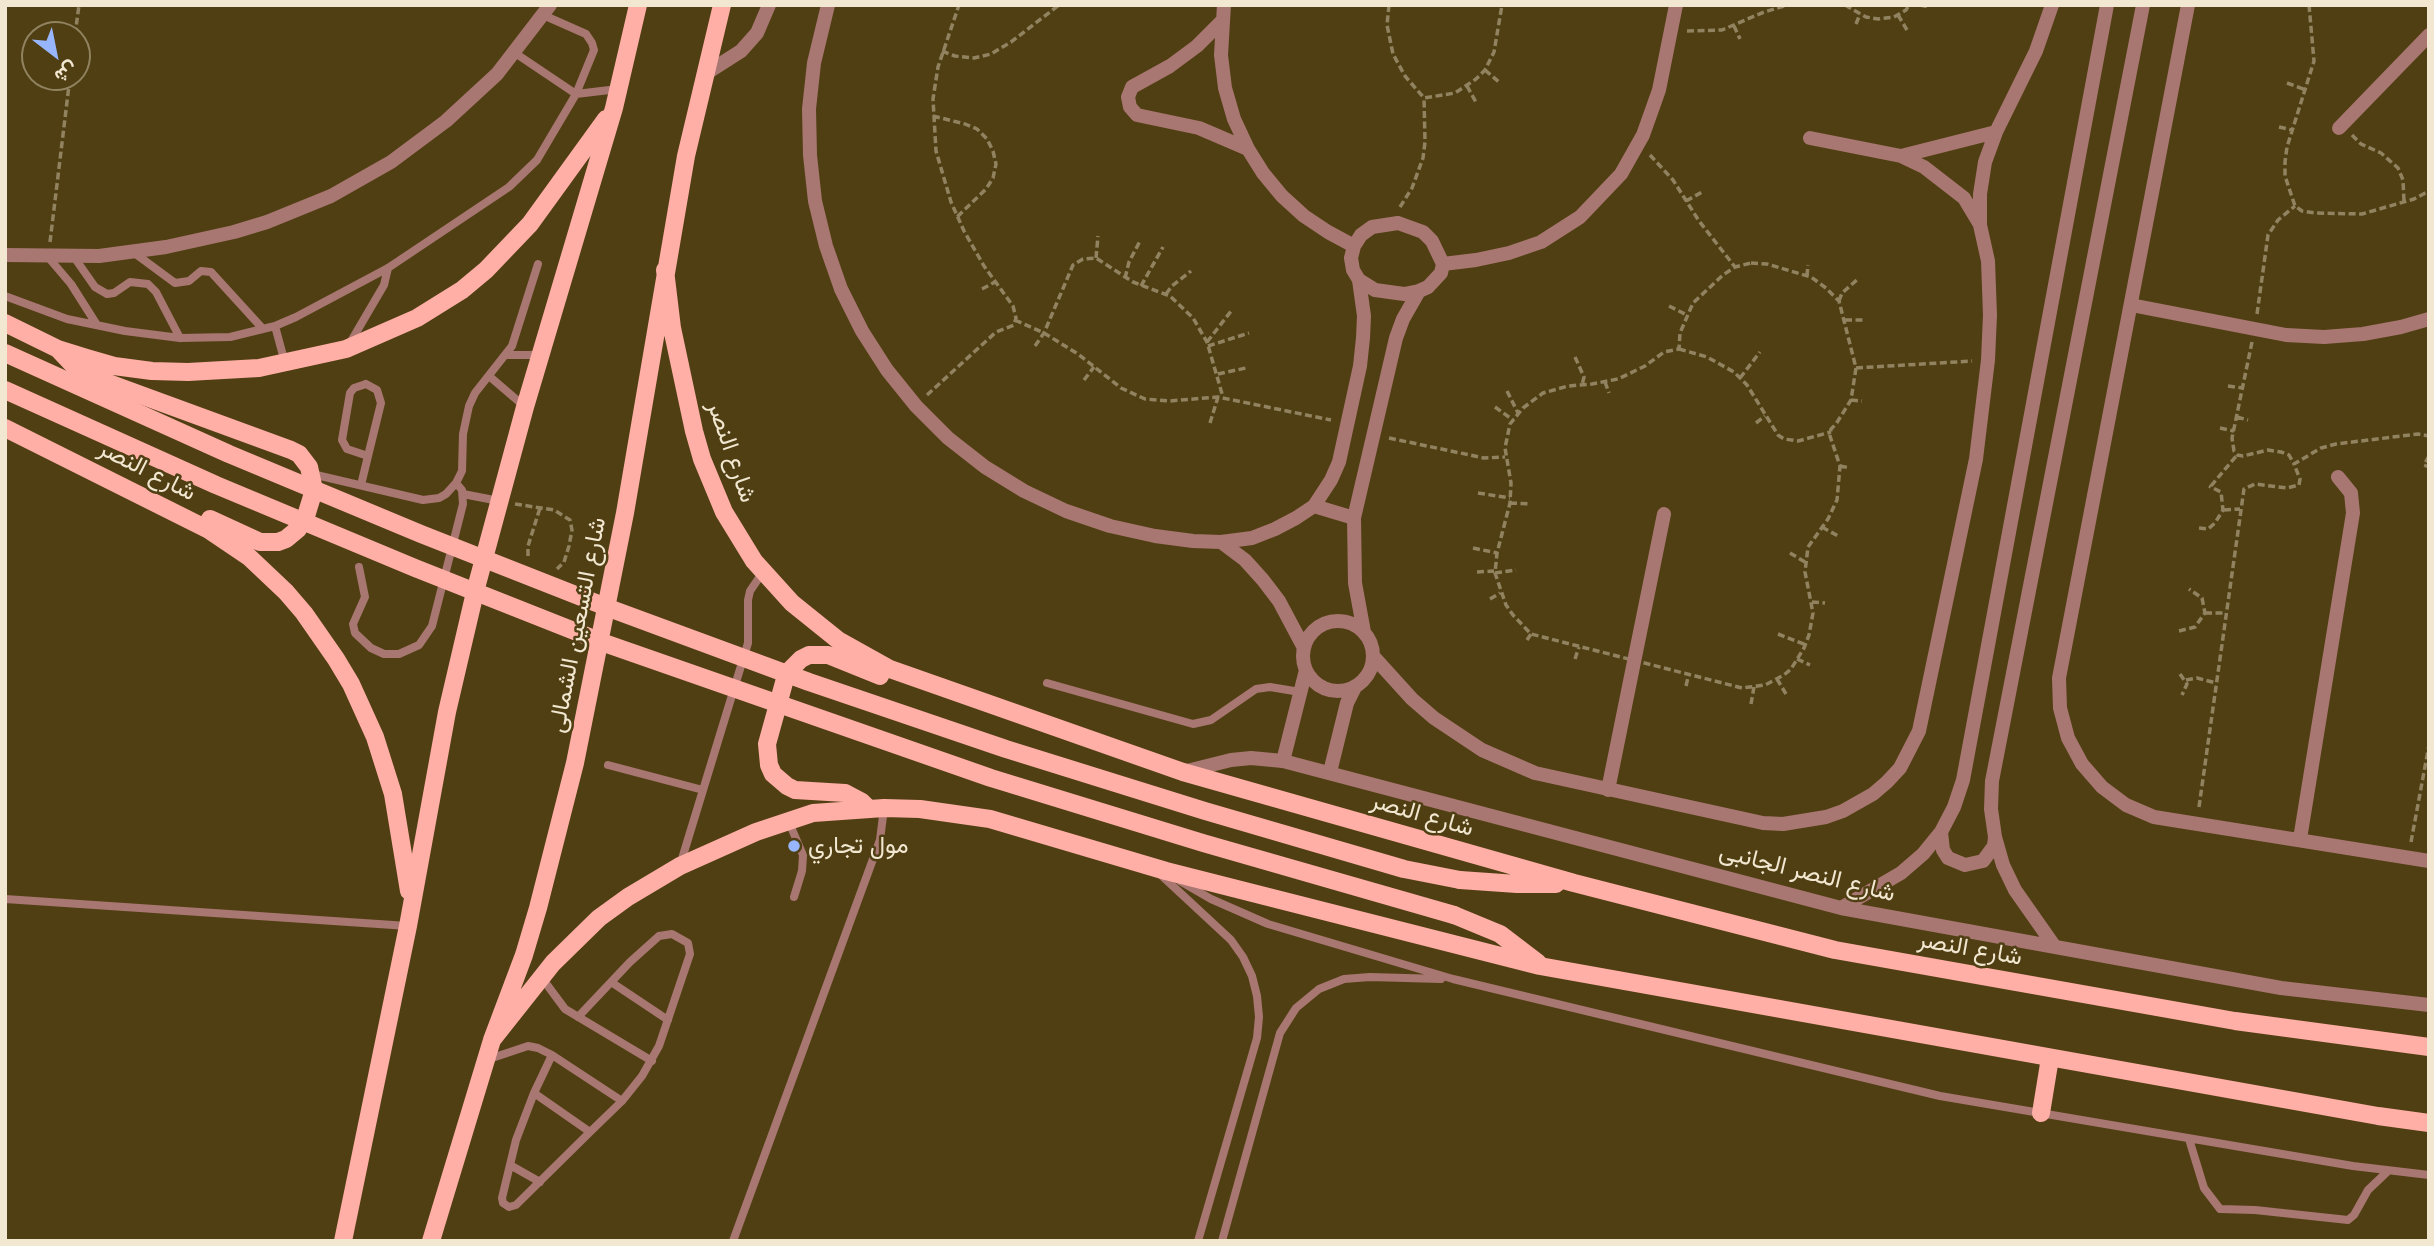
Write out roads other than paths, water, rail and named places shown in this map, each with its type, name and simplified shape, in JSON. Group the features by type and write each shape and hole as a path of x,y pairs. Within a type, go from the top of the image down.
{"main road":[{"path":"343,1241 408,926 447,712 499,502 614,108 638,5"},
{"name":"شارع التسعين الشمالى","path":"432,1241 492,1040 524,955 538,908 585,722 625,513 686,156 722,5"},
{"path":"5,323 58,348 114,366 152,370 223,371 259,368 346,349 417,318 462,290 486,270 509,248 544,206 614,108"},
{"name":"شارع النصر","path":"665,270 672,328 702,459 724,512 738,537 763,572 792,603 838,640 890,669 1183,772 1574,883 1835,950 2235,1021 2429,1047"},
{"path":"58,348 76,368 89,376 291,450 304,460 312,474 314,490 303,523 293,535 278,542 260,542 205,518 185,518"},
{"path":"5,353 229,454 421,534 614,610 809,682 1006,749 1404,869 1460,880 1517,884 1574,883"},
{"path":"5,390 228,490 607,644 991,778 1203,843 1454,915 1500,934 1541,966"},
{"name":"شارع النصر","path":"5,428 185,518 229,543 286,592 320,635 351,684 375,737 388,775 399,824 411,905"},
{"path":"876,808 845,793 795,790 773,774 769,765 767,744 785,679 794,664 819,654 836,658 892,681 918,680"},
{"path":"492,1040 572,943 599,918 628,897 680,866 788,820 813,813 876,808 943,811 990,819 1160,869 1541,966 2378,1116 2429,1122"},
{"path":"2041,1113 2050,1058"}],"street":[{"path":"705,74 741,51 757,33 769,5"},
{"path":"828,5 814,63 809,109 810,155 815,201 841,289 862,331 887,370 916,406 948,438 985,467 1024,491 1066,511 1110,526 1155,536 1221,542 1252,538 1275,529 1314,506 1339,462 1360,366 1364,316 1359,280 1353,270 1351,258 1354,246 1361,235 1372,227 1398,223 1423,232 1439,252 1443,264 1435,281 1419,291 1405,294 1375,290 1359,280"},
{"path":"1224,5 1221,55 1225,88 1234,119 1248,149 1282,196 1320,227 1354,246"},
{"path":"1443,264 1509,253 1541,242 1580,217 1621,174 1639,143 1659,90 1676,5"},
{"path":"1373,656 1434,718 1482,750 1535,773 1763,823 1783,824 1826,817 1873,794 1900,768 1919,731 1976,459 1988,360 1990,290 1980,225 1983,173 1996,132 2036,51 2052,5"},
{"path":"1841,908 1901,873 1923,854 1941,832 1954,807 1963,780 2107,5"},
{"path":"2056,947 2015,890 2003,864 1991,809 1992,781 2143,5"},
{"path":"2188,5 2059,678 2060,708 2068,738 2082,764 2102,787 2126,805 2154,817 2429,861"},
{"path":"5,256 74,257 133,252 200,240 300,210 362,180 446,121 515,53 547,10"},
{"path":"1221,22 1197,46 1170,66 1132,87 1130,107 1137,115 1199,128 1248,149"},
{"path":"2341,127 2429,35"},
{"path":"1901,156 1996,132"},
{"path":"1810,138 1901,156 1924,167 1964,198 1980,225"},
{"path":"1306,670 1314,682 1326,690 1341,692 1355,687 1365,679 1371,668 1371,643 1364,632 1355,583 1354,518 1396,338 1419,291"},
{"path":"2131,305 2286,335 2363,334 2429,319"},
{"path":"2300,839 2353,513 2351,493 2338,477"},
{"path":"1314,506 1354,518"},
{"path":"1608,790 1664,514"},
{"path":"1221,542 1245,560 1263,580 1279,601 1304,648 1306,670 1283,761"},
{"path":"1304,648 1310,635 1322,625 1336,621 1351,624 1364,632"},
{"path":"1329,772 1347,703 1355,687"},
{"name":"شارع النصر الجانبى","path":"1183,772 1231,760 1251,758 1283,761 1841,908 2281,988 2429,1005"},
{"path":"1941,832 1943,850 1948,858 1965,865 1983,861 1994,846 1995,837"}],"lane":[{"path":"5,296 67,319 180,338 230,337 275,326 296,317 388,268 494,198 524,174 548,144 576,94 592,57 592,43 581,31 547,10"},
{"path":"515,53 576,94 619,89"},
{"path":"133,252 175,283 185,283 201,271 211,272 263,329"},
{"path":"48,257 71,284 96,325"},
{"path":"74,257 95,287 107,294 114,293 130,282 148,284 156,292 180,338"},
{"path":"312,474 432,500 446,494 456,483 463,465 463,434 469,406 475,393 506,355 516,338 538,264"},
{"path":"346,349 384,285 388,268"},
{"path":"275,326 285,363"},
{"path":"506,355 540,355"},
{"path":"489,376 525,407"},
{"path":"361,485 368,456 381,402 377,390 366,384 354,388 350,393 342,440 347,449 368,456"},
{"path":"359,567 365,597 353,624 355,634 371,648 384,654 399,654 419,645 432,626 463,504 463,494 456,483"},
{"path":"463,494 499,502"},
{"path":"680,866 748,643 750,591 763,572"},
{"path":"1047,683 1193,724 1210,720 1256,689 1270,687 1300,692"},
{"path":"608,765 703,790"},
{"path":"733,1241 880,840 876,808"},
{"path":"788,820 803,855 802,871 794,897"},
{"path":"1160,869 1211,899 1268,924 1453,979 1940,1096 2189,1139 2388,1171 2429,1175"},
{"path":"1160,869 1231,940 1252,976 1257,996 1257,1038 1198,1241"},
{"path":"5,899 408,926"},
{"path":"552,1055 516,1140 502,1198 506,1205 516,1205 622,1101 652,1061 690,954 690,946 668,934 660,936 578,1017"},
{"path":"542,978 560,1005 652,1061"},
{"path":"1222,1241 1280,1034 1296,1008 1320,989 1344,979 1453,979"},
{"path":"611,982 668,1020"},
{"path":"486,1060 527,1046 538,1048 622,1101"},
{"path":"534,1093 590,1132"},
{"path":"2189,1139 2204,1188 2220,1209 2255,1210 2342,1221 2354,1215 2368,1190 2388,1171"},
{"path":"510,1165 540,1181"}],"place":[{"name":"مول تجاري","path":"794,846"}]}
